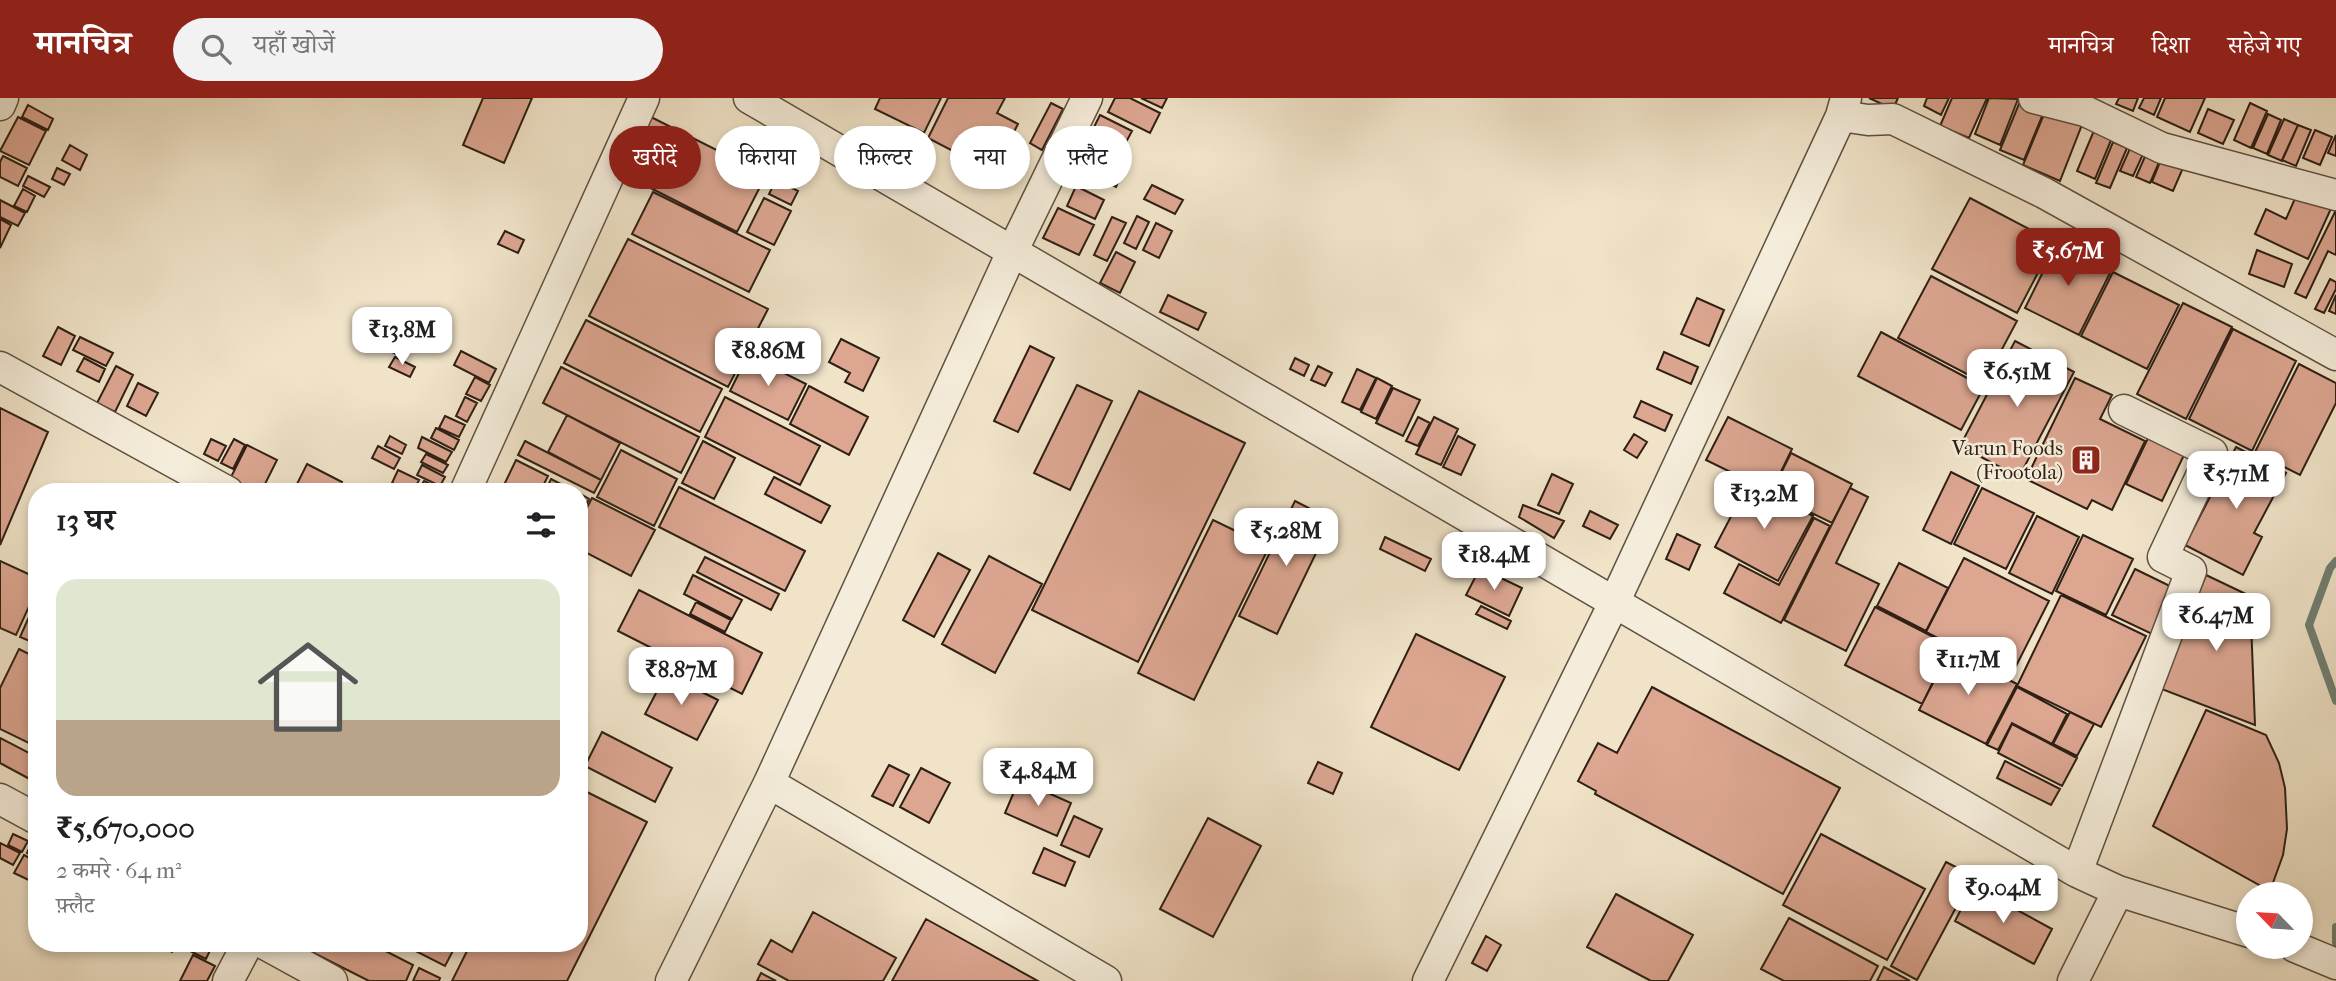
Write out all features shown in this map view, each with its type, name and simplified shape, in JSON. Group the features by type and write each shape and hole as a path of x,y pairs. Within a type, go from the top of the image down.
{"street":[{"path":"0,105 4,98"},
{"path":"469,483 644,98"},
{"path":"749,98 2077,872 2118,891 2236,928"},
{"path":"671,981 769,783 1012,251 1087,98"},
{"path":"2034,98 2085,111 2162,148 2336,195"},
{"path":"1428,981 1614,603 1844,107 1868,120 1893,120 2045,193 2336,355"},
{"path":"0,367 212,483"},
{"path":"2077,872 2191,571 2164,557 2212,453 2124,410"},
{"path":"769,783 1106,981"},
{"path":"0,799 28,814"},
{"path":"2073,981 2118,891"},
{"path":"228,981 243,952"},
{"path":"279,952 332,981"},
{"path":"2314,955 2336,964"}],"building":[{"path":"483,98 532,98 504,163 463,145"},
{"path":"880,98 941,98 927,126 910,126 875,109"},
{"path":"948,98 1005,98 997,113 1018,124 950,126 950,150 936,142 934,126"},
{"path":"1115,98 1130,98 1160,113 1150,133 1108,112"},
{"path":"1141,98 1167,98 1162,108"},
{"path":"1869,98 1898,98 1893,109"},
{"path":"1927,98 1949,98 1941,115 1924,106"},
{"path":"1952,98 1987,98 1969,138 1940,126"},
{"path":"1989,98 2018,99 2000,145 1975,134"},
{"path":"2119,98 2138,98 2133,111 2116,104"},
{"path":"2144,98 2161,98 2154,115 2139,108"},
{"path":"2165,98 2205,98 2190,132 2157,117"},
{"path":"2021,99 2045,109 2024,160 2000,150"},
{"path":"2049,102 2085,117 2060,181 2023,165"},
{"path":"1051,103 1063,109 1054,126 1044,126 1042,150 1030,143"},
{"path":"2250,103 2267,111 2251,148 2234,140"},
{"path":"28,105 53,119 48,130 22,117"},
{"path":"2208,109 2234,120 2223,144 2198,133"},
{"path":"2268,114 2281,120 2267,154 2253,148"},
{"path":"647,115 669,126 642,126"},
{"path":"1100,115 1122,126 1094,126"},
{"path":"18,117 46,131 29,165 0,151"},
{"path":"2284,119 2298,125 2282,161 2268,155"},
{"path":"2098,121 2116,128 2095,179 2077,171"},
{"path":"2298,125 2311,130 2296,166 2282,160"},
{"path":"2315,130 2332,137 2320,165 2303,158"},
{"path":"2336,135 2336,156 2328,153"},
{"path":"701,142 715,149 715,189 759,189 737,232 652,189 701,189"},
{"path":"2113,142 2127,148 2110,188 2096,183"},
{"path":"70,145 87,155 80,170 62,160"},
{"path":"2150,145 2164,151 2150,183 2136,177"},
{"path":"2131,146 2144,152 2133,176 2120,171"},
{"path":"2164,152 2186,161 2173,191 2152,182"},
{"path":"3,156 27,168 18,186 0,177 0,162"},
{"path":"57,168 70,174 64,185 52,179"},
{"path":"28,176 50,187 44,197 23,186"},
{"path":"1152,185 1183,200 1175,214 1144,199"},
{"path":"2300,187 2334,202 2308,259 2255,234 2266,209 2286,219"},
{"path":"23,189 35,196 27,212 14,206"},
{"path":"772,189 798,191 791,205 769,194"},
{"path":"1075,189 1082,189 1104,200 1095,219 1067,206"},
{"path":"653,192 770,250 749,292 632,234"},
{"path":"764,198 791,211 774,245 747,232"},
{"path":"1970,198 2054,242 2017,313 1932,269"},
{"path":"0,200 25,213 18,226 0,217"},
{"path":"1058,208 1094,225 1079,255 1043,238"},
{"path":"2336,210 2336,255 2328,251 2306,298 2295,293"},
{"path":"1137,216 1149,222 1136,249 1124,243"},
{"path":"1112,217 1126,223 1107,261 1094,255"},
{"path":"0,219 11,225 0,248"},
{"path":"1156,223 1172,231 1159,258 1143,250"},
{"path":"505,231 524,240 518,253 498,244"},
{"path":"628,239 768,309 728,387 589,316"},
{"path":"2058,242 2112,269 2079,335 2025,308"},
{"path":"2257,250 2292,264 2284,287 2249,274"},
{"path":"1116,252 1135,262 1120,293 1100,283"},
{"path":"2113,272 2179,305 2147,369 2081,336"},
{"path":"1931,276 2017,321 1984,383 1898,338"},
{"path":"2330,279 2336,282 2336,289 2324,313 2315,309"},
{"path":"1168,295 1206,313 1198,330 1160,312"},
{"path":"2336,295 2336,314 2329,311"},
{"path":"1697,298 1724,310 1709,346 1681,334"},
{"path":"2183,303 2232,327 2186,419 2137,394"},
{"path":"586,320 722,389 700,432 564,363"},
{"path":"58,327 75,336 61,365 43,356"},
{"path":"389,329 405,337 396,354 380,346"},
{"path":"2233,329 2296,361 2252,451 2189,419"},
{"path":"1881,332 1984,387 1961,430 1858,376"},
{"path":"80,337 113,353 106,366 73,350"},
{"path":"841,339 879,358 863,391 845,382 850,373 829,362"},
{"path":"2015,341 2074,372 2019,477 1960,446"},
{"path":"1030,346 1054,358 1018,432 994,421"},
{"path":"461,351 496,369 489,383 454,365"},
{"path":"1664,352 1698,367 1691,384 1657,369"},
{"path":"748,355 806,384 788,420 730,391"},
{"path":"395,357 415,367 410,377 389,367"},
{"path":"84,358 105,369 99,382 77,371"},
{"path":"1295,358 1309,365 1304,376 1290,369"},
{"path":"2299,364 2336,383 2336,403 2300,475 2255,452"},
{"path":"116,366 133,375 115,412 97,403"},
{"path":"1318,366 1332,373 1325,386 1311,380"},
{"path":"561,367 699,437 681,473 543,403"},
{"path":"1357,369 1376,378 1360,410 1342,402"},
{"path":"475,377 490,385 481,401 466,394"},
{"path":"1377,378 1392,386 1376,419 1361,412"},
{"name":"Varun Foods (Frootola)","path":"2075,378 2112,395 2100,419 2145,441 2112,510 2092,500 2087,509 2026,479"},
{"path":"138,383 158,393 146,416 127,406"},
{"path":"1077,385 1112,401 1070,490 1034,473"},
{"path":"809,386 868,417 849,455 790,424"},
{"path":"1393,388 1420,400 1403,436 1376,423"},
{"path":"1139,391 1245,443 1138,662 1032,610"},
{"path":"465,397 477,403 467,422 456,416"},
{"path":"725,397 820,446 800,485 705,437"},
{"path":"1641,401 1672,415 1665,431 1634,417"},
{"path":"0,408 48,432 0,545"},
{"path":"567,415 620,443 601,480 548,452"},
{"path":"445,416 465,425 459,437 439,428"},
{"path":"1418,417 1430,423 1418,446 1406,441"},
{"path":"1434,417 1458,429 1441,465 1416,454"},
{"path":"1728,417 1792,449 1771,492 1706,460"},
{"path":"436,428 459,440 454,450 431,438"},
{"path":"1634,434 1647,442 1637,458 1624,450"},
{"path":"390,436 406,445 402,454 385,446"},
{"path":"1458,436 1475,445 1461,475 1443,467"},
{"path":"2149,436 2185,453 2162,501 2126,484"},
{"path":"422,437 452,452 446,462 418,448"},
{"path":"211,439 226,446 218,461 204,454"},
{"path":"234,439 245,445 233,469 221,463"},
{"path":"525,441 601,480 594,493 588,490 588,483 574,483 518,455"},
{"path":"703,441 735,458 714,499 682,483"},
{"path":"247,445 277,460 266,483 229,481"},
{"path":"378,446 400,458 394,469 372,458"},
{"path":"2236,447 2286,473 2254,533 2262,537 2243,575 2185,545"},
{"path":"621,450 677,479 654,526 597,497"},
{"path":"1791,453 1852,484 1832,523 1771,493"},
{"path":"426,454 448,465 443,473 421,462"},
{"path":"516,460 548,476 544,483 505,483"},
{"path":"307,464 342,482 342,483 298,483"},
{"path":"422,465 445,477 442,483 434,483 417,475"},
{"path":"398,470 419,480 418,483 392,483"},
{"path":"1951,472 1979,486 1951,544 1923,530"},
{"path":"1552,474 1573,484 1559,514 1538,505"},
{"path":"774,477 830,506 821,523 765,494"},
{"path":"1749,482 1813,516 1778,581 1715,547"},
{"path":"679,487 805,551 785,591 659,527"},
{"path":"1850,488 1868,497 1836,563 1879,584 1846,651 1784,620"},
{"path":"1982,488 2034,513 2006,569 1954,544"},
{"path":"592,498 655,530 631,576 588,554 588,506"},
{"path":"1295,501 1332,520 1277,634 1239,616"},
{"path":"1523,505 1564,521 1554,538 1519,517"},
{"path":"1590,511 1618,525 1610,539 1583,526"},
{"path":"2037,516 2079,537 2052,594 2009,573"},
{"path":"1814,518 1830,526 1781,623 1724,593 1739,564 1779,585"},
{"path":"1213,520 1269,547 1194,700 1138,673"},
{"path":"1677,534 1700,545 1689,570 1666,559"},
{"path":"2083,535 2133,559 2106,615 2056,591"},
{"path":"1385,537 1431,559 1425,571 1380,549"},
{"path":"938,553 970,570 934,637 903,620"},
{"path":"989,556 1042,584 995,673 942,644"},
{"path":"705,557 779,594 771,610 697,572"},
{"path":"1964,558 2049,601 2011,676 1926,632"},
{"path":"0,561 28,574 28,609 16,635 0,628"},
{"path":"1899,563 1948,588 1926,631 1877,606"},
{"path":"1480,568 1522,588 1509,616 1466,595"},
{"path":"2135,569 2174,588 2152,634 2112,615"},
{"path":"693,575 742,600 732,619 684,594"},
{"path":"2206,575 2250,596 2255,725 2159,688"},
{"path":"639,590 762,653 742,694 618,631"},
{"path":"2061,595 2146,636 2101,727 2017,686"},
{"path":"696,602 731,620 725,632 690,614"},
{"path":"1481,606 1511,621 1507,629 1476,614"},
{"path":"1875,607 1951,646 1922,704 1845,665"},
{"path":"28,619 28,640 20,637"},
{"path":"1416,634 1505,677 1459,770 1371,727"},
{"path":"19,649 28,654 28,743 0,729 0,688"},
{"path":"1950,650 2017,684 1986,744 1919,710"},
{"path":"666,674 718,700 697,740 645,714"},
{"path":"1652,687 1840,788 1783,894 1595,794 1596,791 1578,781 1598,743 1617,753"},
{"path":"2017,687 2067,714 2052,744 2012,723 1998,750 1987,745"},
{"path":"2206,710 2266,735 2279,763 2285,788 2287,829 2283,855 2273,882 2254,882 2153,826"},
{"path":"2070,712 2094,724 2077,756 2053,744"},
{"path":"2012,724 2077,758 2062,786 1998,753"},
{"path":"602,732 672,768 655,802 588,768 588,760"},
{"path":"0,738 28,752 28,778 0,763"},
{"path":"2005,761 2060,789 2051,805 1997,778"},
{"path":"1318,762 1342,773 1333,794 1308,783"},
{"path":"889,765 909,775 893,806 872,796"},
{"path":"921,768 950,783 929,823 900,807"},
{"path":"1019,780 1071,803 1057,836 1005,813"},
{"path":"588,792 647,822 588,939"},
{"path":"1074,816 1102,829 1089,857 1061,845"},
{"path":"1208,818 1261,846 1213,937 1160,909"},
{"path":"13,834 28,841 22,852 8,845"},
{"path":"1821,834 1925,889 1887,960 1783,905"},
{"path":"0,843 20,853 13,865 0,858"},
{"path":"1044,848 1075,862 1065,886 1033,873"},
{"path":"24,855 28,857 28,880 14,873"},
{"path":"1946,862 1973,876 1917,980 1891,966"},
{"path":"1973,886 2052,929 2034,964 1955,921"},
{"path":"1616,894 1693,935 1668,981 1651,981 1587,947"},
{"path":"813,912 896,958 883,981 789,981 758,964 771,940 792,952"},
{"path":"1789,918 1878,966 1870,981 1784,981 1761,969"},
{"path":"926,919 1038,981 892,981"},
{"path":"1486,936 1501,945 1487,971 1472,963"},
{"path":"192,952 209,952 206,959"},
{"path":"312,952 388,952 413,965 406,981 369,981"},
{"path":"418,952 452,952 445,966"},
{"path":"466,952 582,952 567,981 452,981"},
{"path":"193,955 215,966 207,981 180,981"},
{"path":"1884,967 1910,981 1877,981"},
{"path":"419,968 440,978 439,981 413,981"},
{"path":"761,973 776,981 757,981"}],"waterway":[{"path":"2336,561 2330,568 2309,625 2336,701"},
{"path":"2336,927 2336,943"}],"place":[{"name":"Varun Foods (Frootola)","path":"2086,460"}]}
